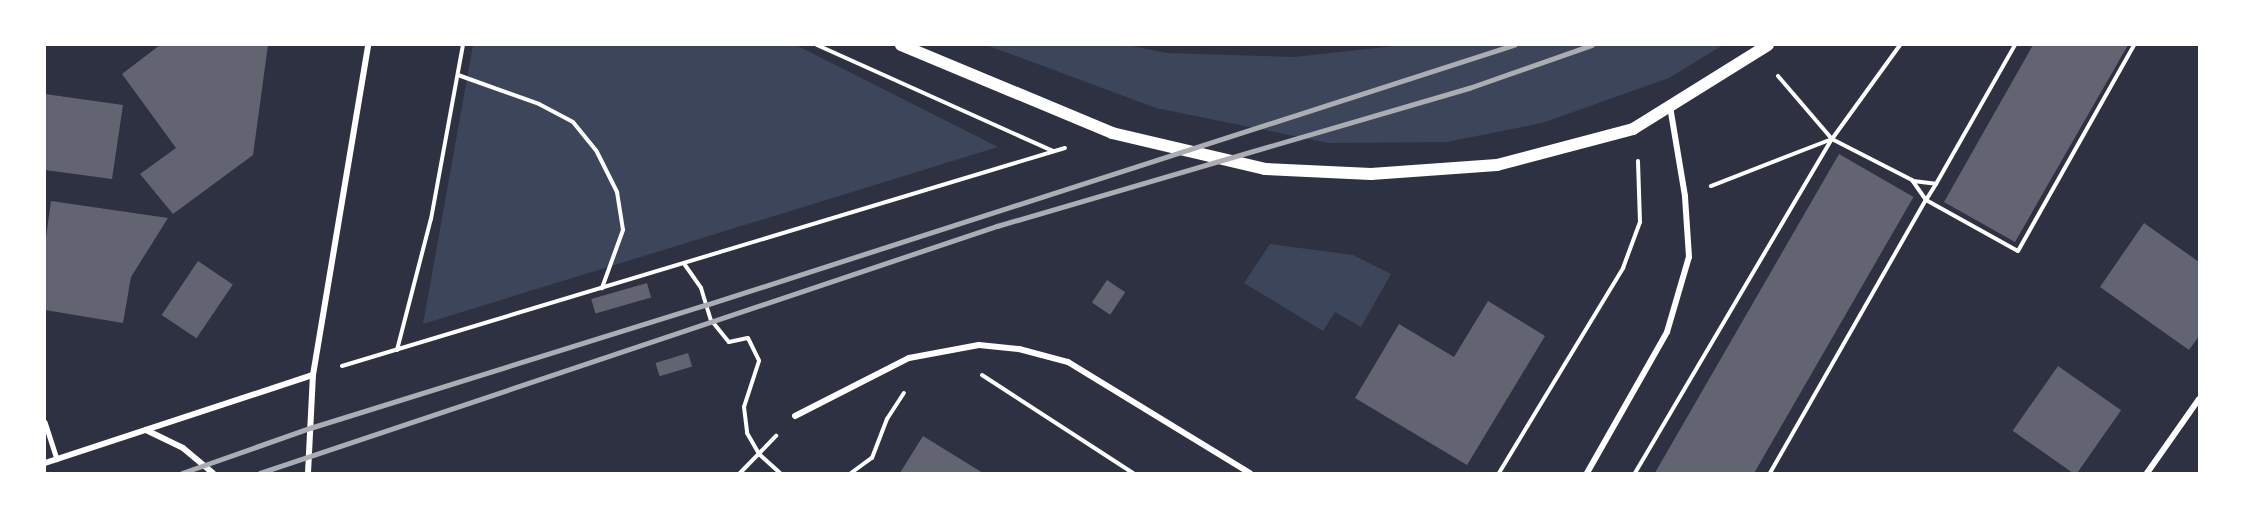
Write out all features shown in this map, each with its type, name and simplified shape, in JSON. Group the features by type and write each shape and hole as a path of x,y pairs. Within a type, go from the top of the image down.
{"main road":[{"path":"901,45 1112,133 1265,169 1371,174 1497,165 1634,129 1763,49"}],"street":[{"path":"308,473 313,375 368,45"},
{"path":"1587,473 1666,332 1689,256 1685,196 1670,105"},
{"path":"795,416 909,358 979,345 1019,349 1068,362 1250,473"},
{"path":"45,463 313,375"},
{"path":"2147,473 2199,399"},
{"path":"145,430 183,448 213,473"}],"lane":[{"path":"45,422 57,459"}],"path":[{"path":"397,350 431,219 463,45"},
{"path":"818,45 1054,152"},
{"path":"1635,473 1832,139 1900,45"},
{"path":"1770,473 2015,45"},
{"path":"1912,180 1926,200 2018,251 2134,45"},
{"path":"1763,49 1832,139 1912,180 1936,184"},
{"path":"458,75 539,104 573,122 597,152 617,192 623,230 601,289"},
{"path":"1499,473 1623,268 1640,222 1641,178 1634,129"},
{"path":"313,375 685,265 1112,133"},
{"path":"1685,196 1832,139"},
{"path":"685,265 701,288 711,320 729,342 748,338 759,361 744,407 747,433 759,454 780,473"},
{"path":"978,372 1133,473"},
{"path":"851,473 872,458 887,419 907,390"},
{"path":"740,473 795,416"}],"shaded area":[{"path":"473,45 796,45 998,147 423,324"},
{"path":"986,45 1127,45 1167,53 1294,57 1404,45 1723,45 1669,78 1542,123 1447,142 1329,143 1156,108"},
{"path":"1270,244 1353,255 1391,274 1361,327 1335,312 1323,331 1244,283"}],"building":[{"path":"160,45 268,45 253,155 173,214 140,174 176,148 122,74"},
{"path":"2033,45 2128,45 2015,242 1944,202"},
{"path":"45,94 123,105 112,179 45,170"},
{"path":"1839,154 1913,197 1754,473 1655,473"},
{"path":"51,201 168,218 131,277 123,323 45,310 45,245"},
{"path":"2144,223 2199,262 2199,336 2189,350 2100,287"},
{"path":"198,261 233,284 196,338 162,315"},
{"path":"1107,280 1125,292 1110,315 1092,302"},
{"path":"647,283 651,297 595,313 591,299"},
{"path":"1488,301 1545,336 1467,465 1355,398 1399,324 1454,357"},
{"path":"688,353 692,366 660,376 655,363"},
{"path":"2058,366 2121,410 2077,473 2073,473 2013,431"},
{"path":"923,436 983,473 900,473"}],"railway":[{"path":"182,473 310,428 706,305 1514,45"},
{"path":"260,473 997,226 1469,88 1592,45"}]}
